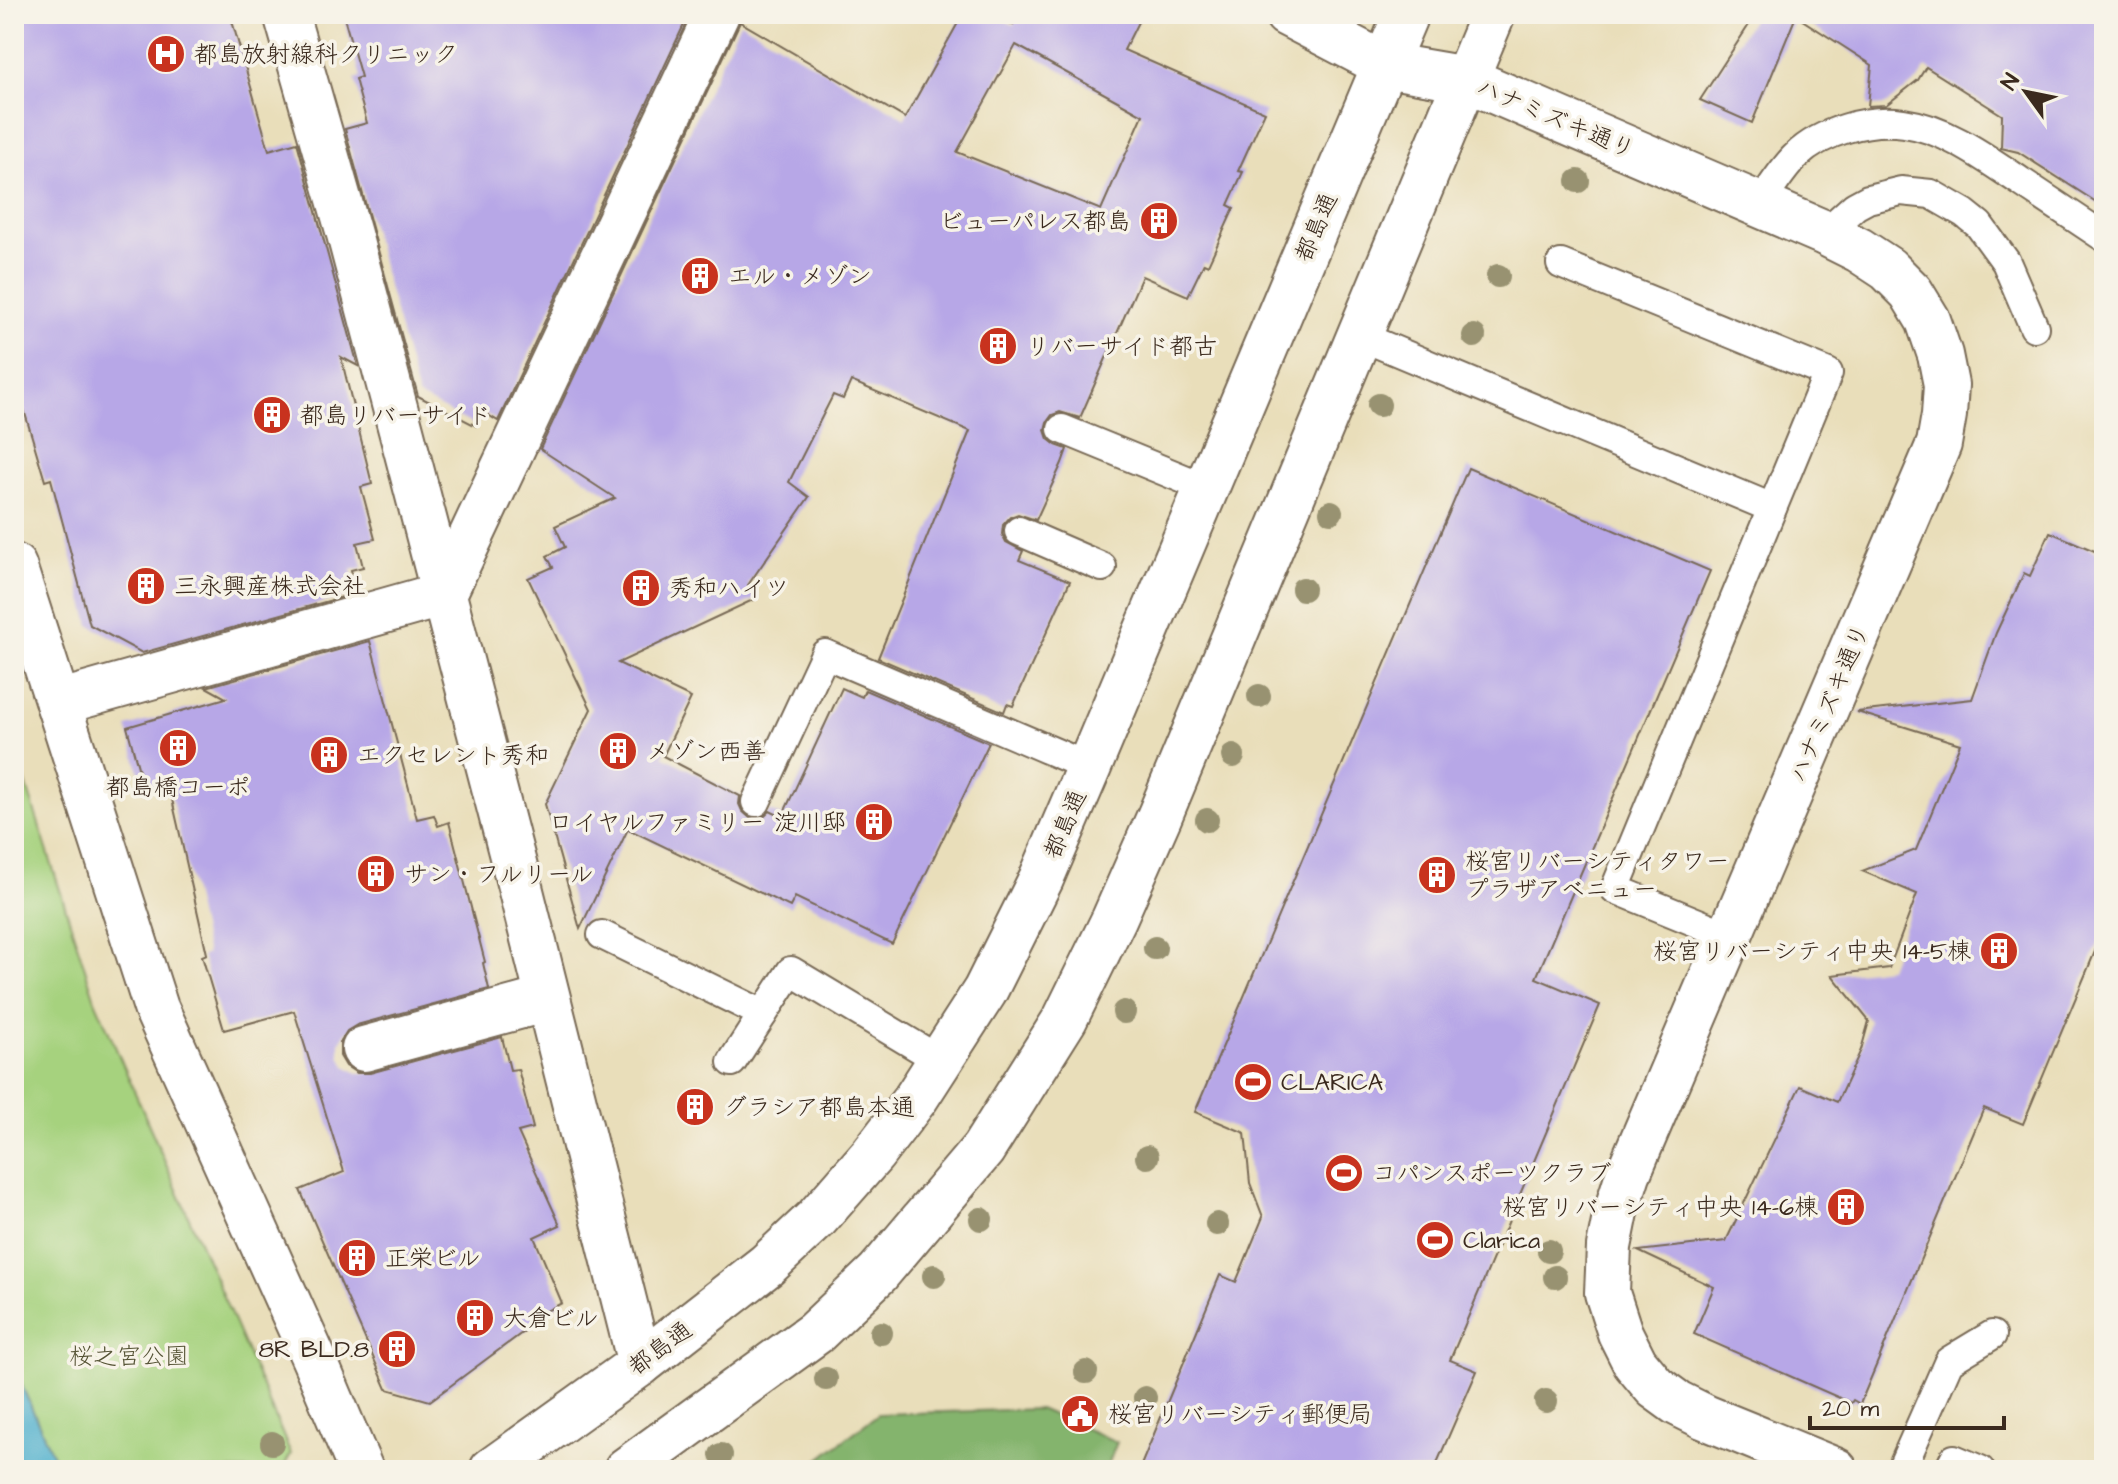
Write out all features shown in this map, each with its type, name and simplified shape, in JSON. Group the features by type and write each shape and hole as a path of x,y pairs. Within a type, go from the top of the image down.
{"street":[{"path":"286,14 349,234 444,594 640,1364"},
{"path":"58,703 444,594 717,14"},
{"name":"ハナミズキ通り","path":"1287,14 1385,65 1466,79 1825,233 1888,269 1911,292 1928,320 1946,385 1939,444 1628,1174 1609,1247 1607,1293 1620,1333 1635,1363 1655,1387 1677,1403 1705,1417 1835,1470"},
{"name":"都島通","path":"492,1470 640,1364 767,1265 816,1219 873,1154 941,1061 985,991 1041,879 1406,14"},
{"path":"626,1470 815,1333 878,1273 974,1160 1065,1019 1160,815 1493,14"},
{"path":"14,566 156,1008 361,1470"},
{"path":"364,1049 547,999"}],"lane":[{"path":"1759,205 1795,157 1816,142 1836,132 1868,123 1904,123 1939,134 1986,159 2104,237"},
{"path":"1825,233 1855,206 1868,199 1901,191 1931,194 1979,225 2006,262 2034,327"},
{"path":"1561,264 1828,373 1615,889 1730,936"},
{"path":"1360,336 1772,508"},
{"path":"1062,429 1206,488"},
{"path":"1019,531 1102,567"},
{"path":"756,802 825,654 1089,767"},
{"path":"602,935 763,1014"},
{"path":"732,1062 791,971 941,1061"},
{"path":"1901,1470 1949,1361 1992,1335"},
{"path":"1949,1470 1954,1459 1980,1470"}],"green space":[{"name":"桜之宮公園","path":"14,746 95,1000 291,1454 282,1470 59,1470 14,1368"},
{"path":"1039,1409 1117,1442 1106,1470 805,1470 878,1414"}],"water":[{"path":"14,1368 59,1470 14,1470"}],"building":[{"path":"14,14 230,14 269,150 297,142 358,366 341,357 372,484 361,487 375,539 357,543 363,567 351,570 357,593 142,653 90,625 51,479 45,481 14,376"},
{"path":"343,14 689,14 498,421 483,412 476,426 418,396 345,129 367,123 355,79 361,77"},
{"path":"963,14 993,14 1013,25 1019,14 1142,14 1124,50 1265,112 1238,171 1243,172 1228,205 1234,208 1208,265 1204,263 1188,296 1142,276 1080,418 1060,412 1052,415 1047,422 1045,430 1048,439 1067,449 1036,520 1018,514 1003,525 1002,534 1006,542 1023,551 1019,560 1070,581 1013,706 1007,704 1004,712 878,658 970,431 851,381 843,399 833,395 789,482 809,497 748,585 755,599 618,663 691,698 663,756 740,796 742,811 750,818 758,819 770,811 782,817 842,688 862,697 865,690 989,743 892,944 795,897 790,907 628,829 580,929 545,804 591,709 528,578 553,567 547,556 565,547 555,526 615,498 540,449 740,22 905,118","holes":["1016,45 1143,115 1101,210 957,152"]},
{"path":"1756,14 2104,14 2104,207 2018,152 2001,148 2002,115 1926,67 1918,80 1886,105 1868,106 1872,65 1796,16 1752,123 1700,100"},
{"name":"桜宮リバーシティタワー プラザアベニュー","path":"1468,468 1710,571 1536,978 1600,1005 1450,1360 1477,1371 1434,1470 1139,1470 1220,1275 1236,1282 1263,1217 1250,1183 1245,1133 1195,1112"},
{"path":"2050,532 2104,555 2104,930 2023,1124 1984,1108 1860,1404 1853,1400 1851,1403 1694,1334 1714,1287 1638,1251 1726,1241 1800,1086 1837,1102 1861,1050 1869,1021 1832,975 1889,968 1917,894 1862,871 1916,850 1960,744 1857,712 1972,699 1996,633 2024,573 2030,576"},
{"path":"370,641 417,819 434,815 438,826 449,822 489,989 357,1025 347,1031 340,1042 340,1056 346,1066 357,1073 370,1073 502,1037 510,1070 518,1069 533,1128 518,1132 560,1225 534,1237 562,1303 538,1315 538,1321 430,1401 387,1389 300,1190 344,1172 294,1011 224,1030 202,956 207,954 169,786 145,793 127,727 226,698 206,687"}],"place":[{"name":"都島放射線科クリニック","path":"166,54"},
{"name":"ビューパレス都島","path":"1159,221"},
{"name":"エル・メゾン","path":"700,276"},
{"name":"リバーサイド都古","path":"998,346"},
{"name":"都島リバーサイド","path":"272,415"},
{"name":"三永興産株式会社","path":"146,586"},
{"name":"秀和ハイツ","path":"641,588"},
{"name":"都島橋コーポ","path":"178,748"},
{"name":"メゾン西善","path":"618,751"},
{"name":"エクセレント秀和","path":"329,755"},
{"name":"ロイヤルファミリー 淀川邸","path":"874,822"},
{"name":"サン・フルリール","path":"376,874"},
{"name":"桜宮リバーシティタワー プラザアベニュー","path":"1437,875"},
{"name":"桜宮リバーシティ中央 14-5棟","path":"1999,951"},
{"name":"CLARICA","path":"1253,1082"},
{"name":"グラシア都島本通","path":"695,1107"},
{"name":"コパンスポーツクラブ","path":"1344,1173"},
{"name":"桜宮リバーシティ中央 14-6棟","path":"1846,1207"},
{"name":"Clarica","path":"1435,1240"},
{"name":"正栄ビル","path":"357,1258"},
{"name":"大倉ビル","path":"475,1318"},
{"name":"8R BLD.8","path":"397,1349"},
{"name":"桜宮リバーシティ郵便局","path":"1080,1414"}]}
